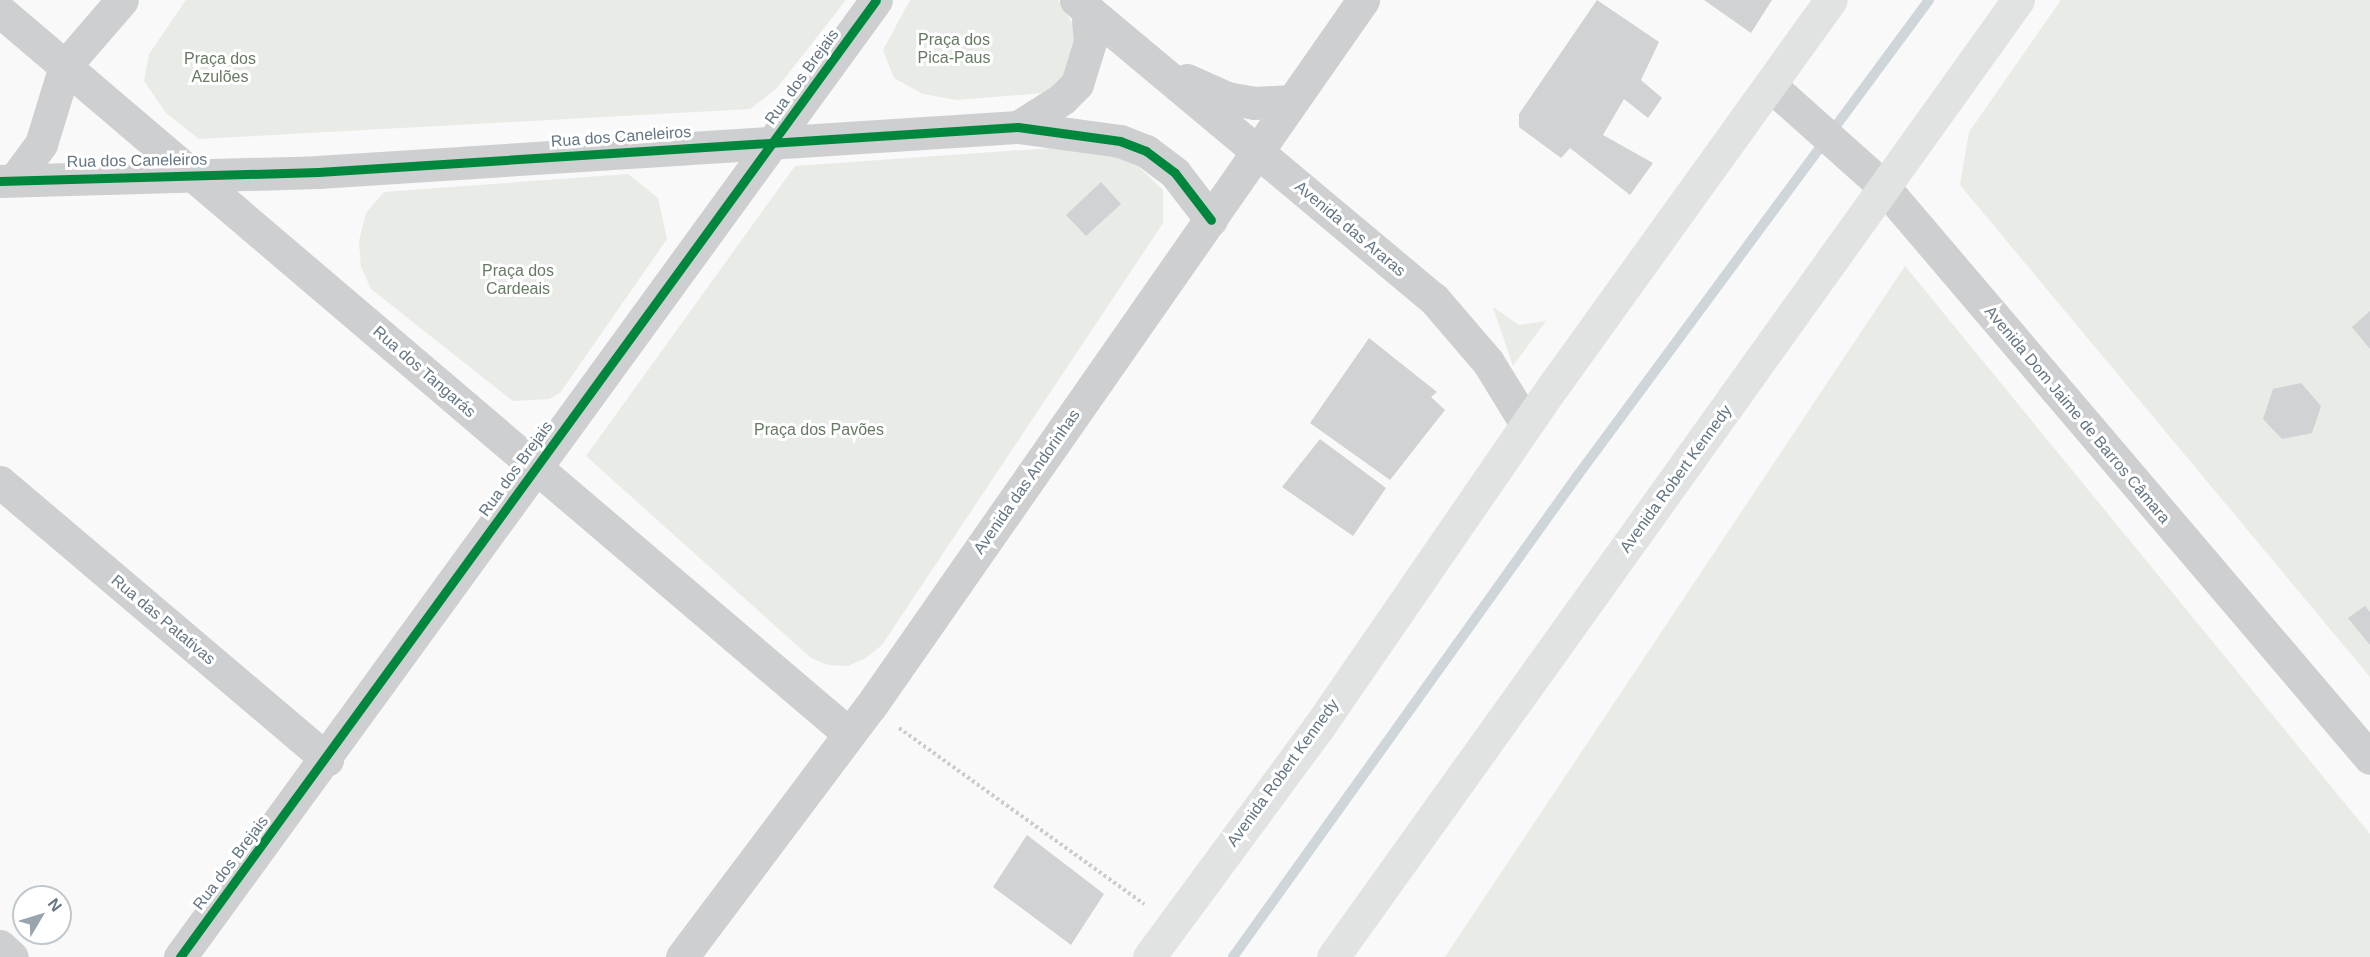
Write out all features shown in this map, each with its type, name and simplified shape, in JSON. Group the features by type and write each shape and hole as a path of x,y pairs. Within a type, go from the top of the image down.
{"main road":[{"name":"Avenida Robert Kennedy","path":"1149,957 1318,728 1526,424 1831,0"},
{"name":"Avenida Robert Kennedy","path":"1333,957 2018,0"}],"street":[{"path":"8,180 41,144 65,66 122,0"},
{"name":"Rua dos Brejais","path":"180,957 327,759 535,467 876,0"},
{"name":"Avenida das Andorinhas","path":"682,957 848,733 870,707 1363,0"},
{"name":"Avenida das Araras","path":"1082,5 1434,299 1488,362 1526,424"},
{"name":"Avenida das Araras","path":"1018,127 1048,109 1077,84 1090,42 1082,5"},
{"name":"Rua dos Tangarás","path":"0,11 848,733"},
{"name":"Avenida das Araras","path":"1145,59 1227,98 1254,103 1291,101"},
{"name":"Avenida Dom Jaime de Barros Câmara","path":"1770,85 1883,186 2370,758"},
{"name":"Rua dos Caneleiros","path":"8,180 318,172 1018,127 1120,141 1146,151 1175,173 1211,220"},
{"name":"Rua das Patativas","path":"0,482 327,759"},
{"path":"0,946 12,957"}],"path":[{"path":"870,707 1172,924"}],"green space":[{"name":"Praça dos Azulões","path":"186,0 846,0 776,89 750,109 199,139 166,113 144,81 149,54"},
{"name":"Praça dos Pica-Paus","path":"910,0 1058,0 1079,34 1074,66 1056,92 957,100 923,94 894,78 883,50"},
{"path":"2061,0 2370,0 2370,677 1960,185 1969,132"},
{"name":"Praça dos Pavões","path":"1094,145 1125,154 1163,190 1163,223 882,645 866,658 848,666 828,665 811,658 586,456 795,166"},
{"name":"Praça dos Cardeais","path":"628,174 658,198 667,239 560,393 549,399 513,401 371,289 361,267 359,241 366,213 384,192"},
{"path":"1905,266 2370,834 2370,957 1445,957"},
{"path":"1493,307 1519,325 1546,321 1513,366"}],"building":[{"path":"1597,0 1659,42 1641,80 1662,98 1648,118 1624,99 1603,135 1653,163 1630,195 1570,148 1561,158 1519,127 1519,114"},
{"path":"1704,0 1772,0 1751,33"},
{"path":"1101,182 1121,204 1086,236 1066,215"},
{"path":"2370,311 2370,349 2352,327"},
{"path":"1369,338 1437,392 1431,397 1445,410 1390,480 1310,423"},
{"path":"2301,383 2321,406 2312,433 2282,439 2263,419 2273,389"},
{"path":"1320,439 1386,488 1353,536 1282,487"},
{"path":"2365,606 2370,612 2370,645 2348,618"},
{"path":"1027,835 1104,894 1071,945 993,887"}],"waterway":[{"path":"1233,957 1578,475 1929,0"}],"cycle path":[{"path":"180,957 876,0"},
{"path":"0,181 318,172 1018,127 1120,141 1146,151 1175,173 1211,220"}]}
